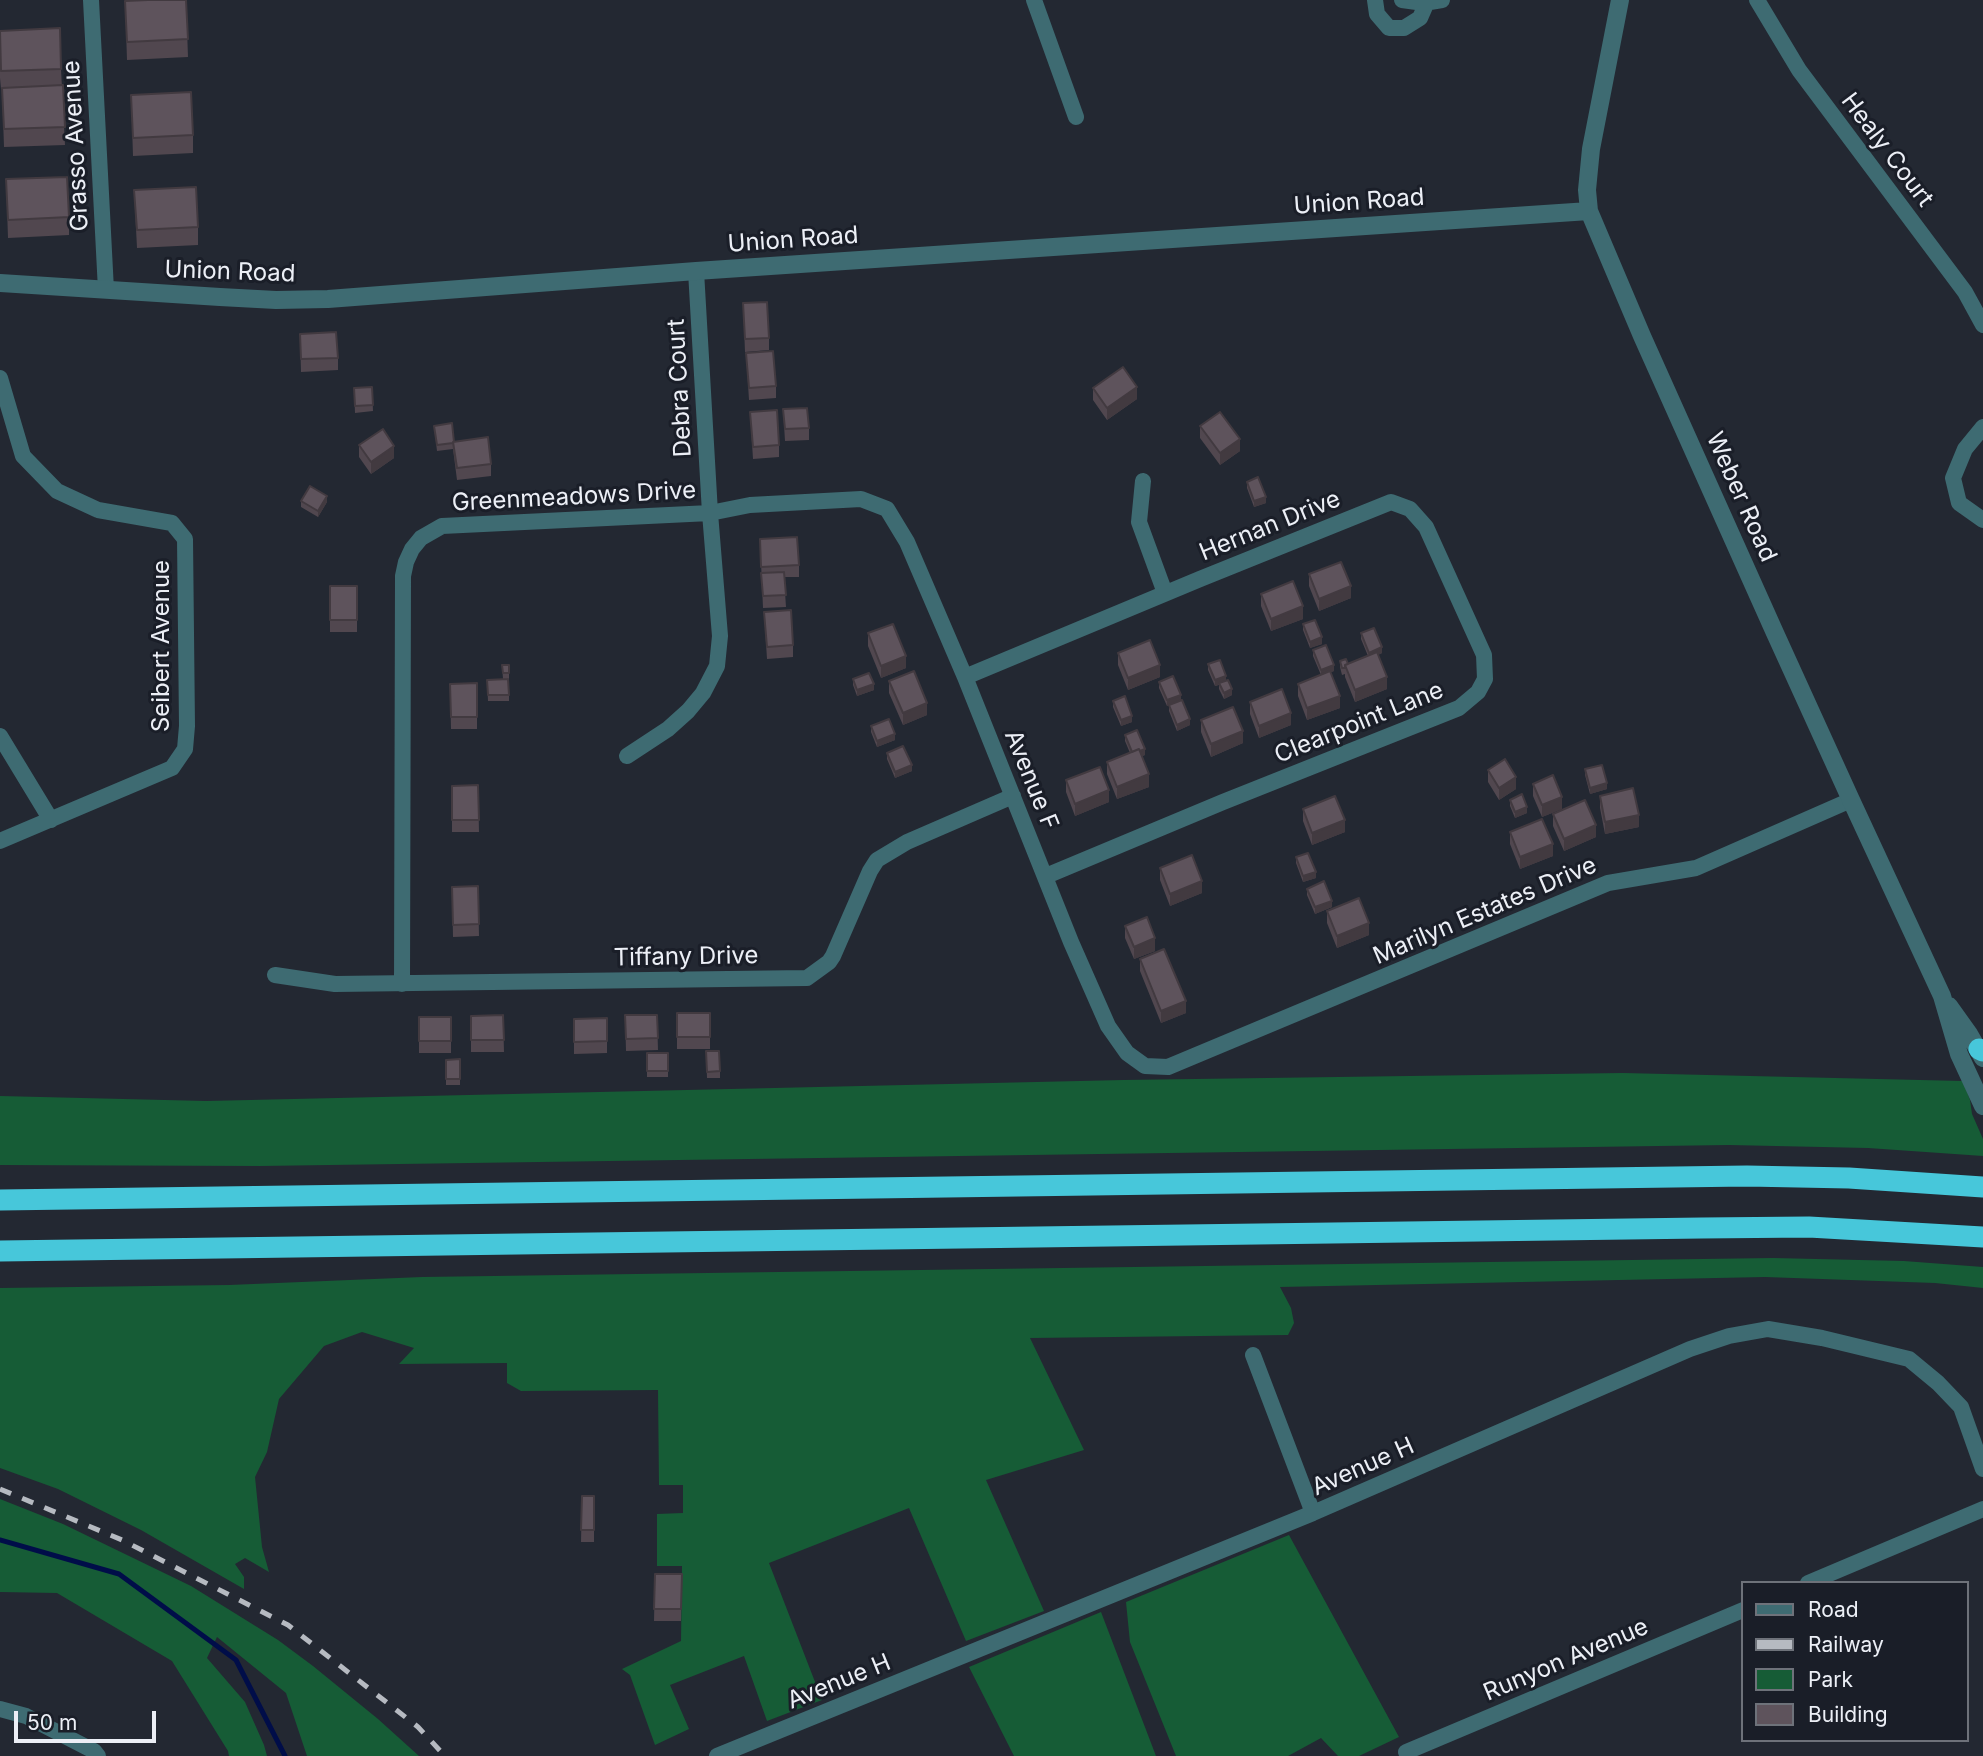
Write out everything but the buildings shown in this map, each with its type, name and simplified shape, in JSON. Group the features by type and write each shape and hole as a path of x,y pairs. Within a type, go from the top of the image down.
{"highway":[{"path":"0,1200 1734,1177 1849,1178 1983,1187"},
{"path":"0,1251 1715,1227 1809,1227 1983,1237"}],"street":[{"name":"Grasso Avenue","path":"91,0 106,290"},
{"path":"1034,0 1076,117"},
{"path":"1375,0 1377,14 1389,28 1404,28 1420,18 1434,1"},
{"name":"Weber Road","path":"1620,0 1591,149 1587,190 1590,211 1648,348 1942,996 1959,1054 1983,1106"},
{"name":"Healy Court","path":"1757,0 1799,70 1965,292 1983,325"},
{"path":"1403,1 1434,1"},
{"name":"Union Road","path":"0,283 276,300 328,299 696,271 1590,211"},
{"name":"Debra Court","path":"627,755 668,729 688,711 703,693 717,666 720,636 696,271"},
{"name":"Seibert Avenue","path":"0,378 23,456 57,491 98,510 172,523 184,540 187,726 185,749 172,768 51,820"},
{"path":"1983,427 1965,449 1953,478 1959,503 1983,520"},
{"path":"1143,481 1139,522 1166,593"},
{"name":"Greenmeadows Drive","path":"402,984 403,576 412,549 421,538 442,526 710,513 750,505 861,499 887,509"},
{"name":"Hernan Drive","path":"965,677 1391,502"},
{"name":"Clearpoint Lane","path":"1046,876 1223,802 1459,709 1478,692 1485,679 1484,655 1426,527 1410,509 1391,502"},
{"name":"Avenue F","path":"887,509 907,542 965,677 1071,942 1108,1026 1127,1053 1139,1064"},
{"path":"0,736 51,820 0,841"},
{"name":"Tiffany Drive","path":"275,975 335,984 807,978 834,956 877,860 907,842 1013,796"},
{"name":"Marilyn Estates Drive","path":"1139,1064 1168,1067 1608,883 1696,868 1851,800"},
{"name":"Weber Road","path":"1942,996 1981,1053"},
{"name":"Avenue H","path":"717,1756 1314,1513 1690,1349 1729,1336 1768,1329 1822,1338 1909,1359 1961,1407 1983,1469"},
{"path":"1252,1355 1314,1513"},
{"path":"1813,1581 1983,1509"},
{"name":"Runyon Avenue","path":"1406,1752 1742,1610"},
{"path":"0,1709 26,1716 99,1756"}],"green space":[{"path":"1623,1073 1963,1081 1972,1114 1983,1139 1983,1156 1868,1148 1729,1145 260,1166 0,1165 0,1096 206,1101 1123,1080"},
{"path":"1773,1258 1904,1261 1983,1267 1983,1288 1935,1283 1765,1277 1280,1287 1291,1308 1294,1323 1288,1335 1030,1338 1084,1450 986,1480 1044,1611 966,1641 909,1508 769,1563 822,1700 767,1721 744,1656 670,1685 689,1729 655,1745 630,1675 622,1669 681,1641 682,1566 657,1566 657,1514 683,1513 683,1485 659,1485 658,1390 521,1391 507,1383 507,1363 399,1364 414,1348 362,1332 324,1346 279,1399 267,1452 255,1477 262,1547 269,1572 245,1558 235,1564 244,1577 244,1589 141,1530 58,1489 0,1468 0,1288 229,1285 422,1277"},
{"path":"0,1499 63,1524 191,1586 278,1640 313,1666 419,1756 307,1756 286,1693 217,1637 207,1658 245,1702 267,1756 229,1756 172,1661 57,1593 0,1592"},
{"path":"1289,1535 1399,1737 1359,1756 1338,1756 1321,1738 1288,1756 1176,1756 1130,1642 1126,1602"},
{"path":"1101,1612 1156,1756 1014,1756 969,1667"}],"waterway":[{"path":"0,1540 119,1574 236,1660 285,1756"}],"railway":[{"path":"0,1489 122,1540 288,1625 418,1727 445,1756"}]}
